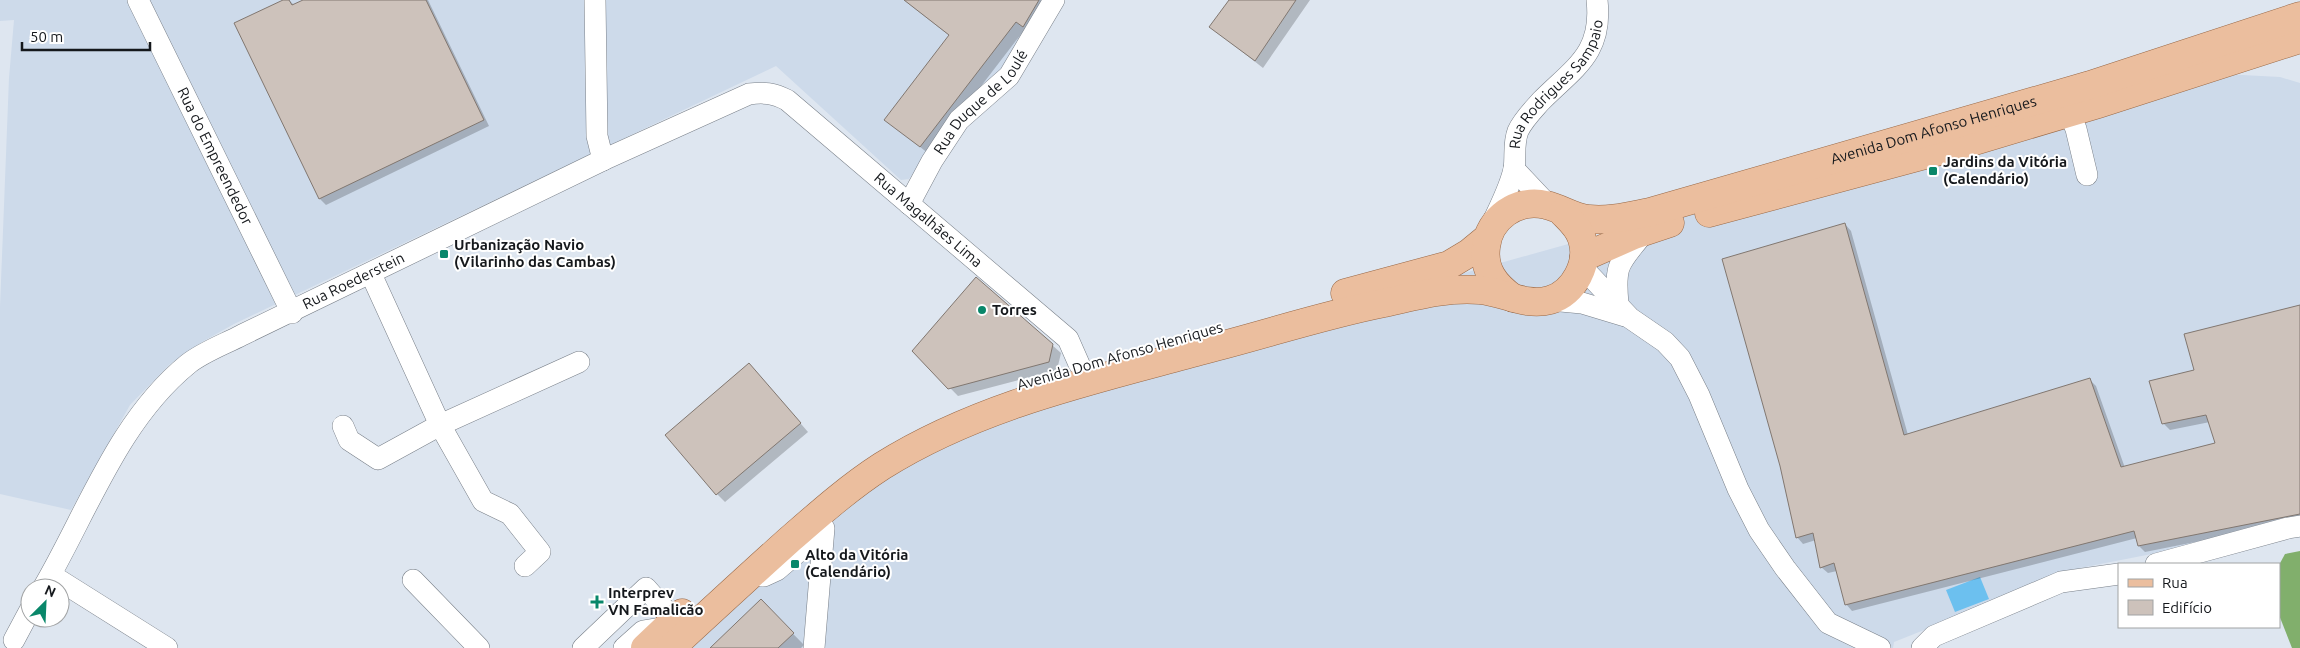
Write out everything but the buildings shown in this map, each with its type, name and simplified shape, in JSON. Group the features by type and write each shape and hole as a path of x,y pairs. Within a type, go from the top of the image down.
{"main road":[{"name":"Avenida Dom Afonso Henriques","path":"671,632 731,567 830,480 873,450 913,427 969,402 1079,364 1449,265 1488,235 1500,217 1514,207 1525,204 1556,209 1588,219 1614,220 1650,212 2090,84 2300,16"},
{"name":"Avenida Dom Afonso Henriques","path":"1583,262 1645,231 1951,148 2300,39"},
{"path":"1550,300 1564,293 1575,281 1583,262 1583,240 1575,225 1556,209"},
{"path":"1488,235 1485,256 1489,273 1498,288 1513,298"},
{"name":"Avenida Dom Afonso Henriques","path":"645,648 671,632 820,522 842,494 883,466 922,444 973,420 1086,382 1380,303 1454,288 1483,290 1531,302 1550,300"}],"street":[{"name":"Rua do Empreendedor","path":"138,0 292,313"},
{"path":"595,0 597,136 603,160"},
{"name":"Rua Duque de Loulé","path":"909,204 932,161 959,120 1009,76 1054,0"},
{"name":"Rua Rodrigues Sampaio","path":"1488,235 1514,169 1514,144 1518,130 1536,107 1590,51 1598,27 1597,0"},
{"name":"Rua Roederstein","path":"49,578 125,437 161,389 190,363 242,335 292,313 603,160 749,94 765,92"},
{"name":"Rua Magalhães Lima","path":"765,92 775,94 787,100 1068,338 1079,364"},
{"path":"2069,112 2076,129 2087,175"},
{"name":"Rua Rodrigues Sampaio","path":"1514,169 1556,209"},
{"path":"1624,311 1616,279 1619,263 1645,231"},
{"path":"1583,262 1624,311 1665,342 1680,358 1759,530 1785,568 1828,623 1880,648"},
{"path":"371,274 440,425 483,501 510,514 540,552 525,566"},
{"path":"1550,300 1589,304 1624,311"},
{"path":"342,426 349,440 378,460 440,425 579,362"},
{"path":"814,648 820,522"},
{"path":"2160,563 2300,526"},
{"path":"1922,648 1934,636 2061,582 2118,574"},
{"path":"413,580 480,648"},
{"path":"583,648 646,588 671,632"},
{"path":"70,594 167,648"},
{"path":"13,642 20,628"},
{"path":"624,648 643,631 655,628 671,632"}],"shaded area":[{"path":"0,0 1049,0 1003,73 940,136 909,179 901,180 776,66 234,324 202,342 170,364 130,405 71,510 0,494 0,307 9,78 14,20 0,21"},
{"path":"2223,74 2280,77 2300,83 2300,517 2162,552 2080,568 1894,642 1893,648 668,648 846,479 1225,340 1783,184"}],"green space":[{"path":"2300,551 2300,648 2292,648 2280,618 2280,563 2285,554"}],"water":[{"path":"1980,577 1989,599 1955,612 1946,590"}],"place":[{"name":"Jardins da Vitória (Calendário)","path":"1933,171"},
{"name":"Urbanização Navio (Vilarinho das Cambas)","path":"444,254"},
{"name":"Torres","path":"982,310"},
{"name":"Alto da Vitória (Calendário)","path":"795,564"},
{"name":"Interprev VN Famalicão","path":"597,602"}]}
